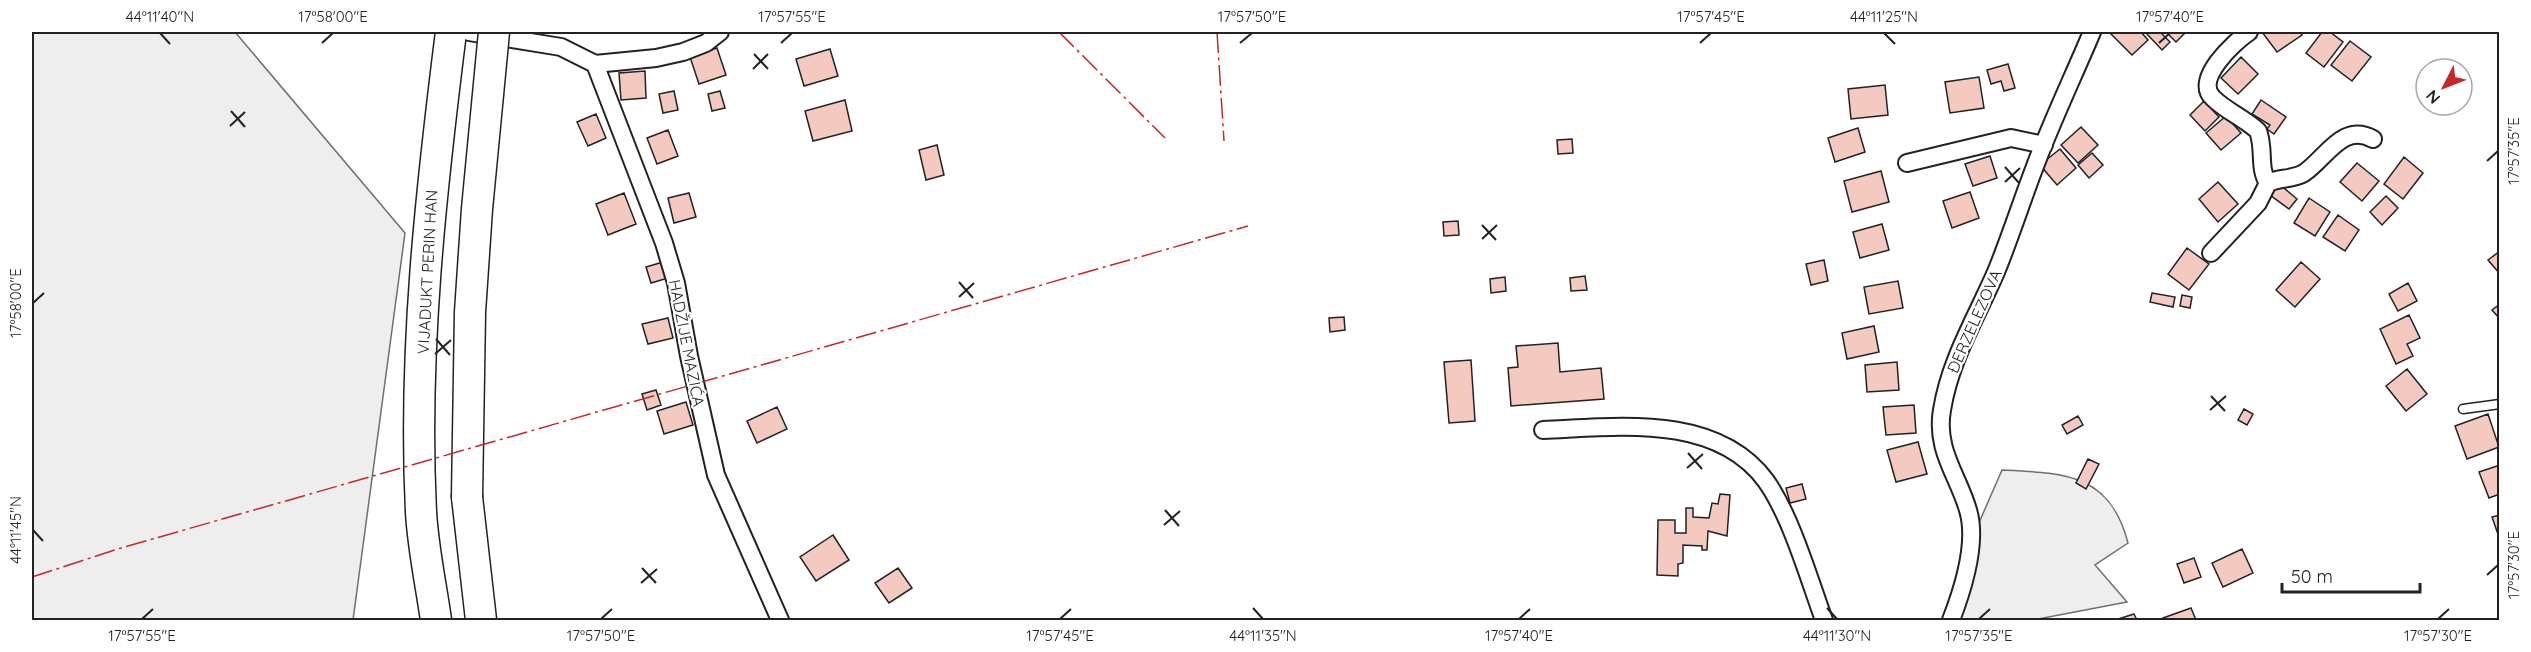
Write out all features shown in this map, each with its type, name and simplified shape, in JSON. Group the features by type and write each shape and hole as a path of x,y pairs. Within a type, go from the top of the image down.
{"highway":[{"name":"VIJADUKT PERIN HAN","path":"436,621 421,513 422,339 432,188 451,32"},
{"path":"481,621 467,497 470,312 477,209 494,32"}],"street":[{"path":"469,32 561,47 595,64 656,58 683,52 706,43 720,32"},
{"name":"ĐERZELEZOVA","path":"1952,621 1965,575 1970,525 1968,510 1945,456 1941,435 1944,398 1955,357 1996,273 2044,145 2092,32"},
{"path":"2247,32 2216,64 2207,83 2210,96 2258,131 2261,139 2263,174 2268,183"},
{"name":"HADŽIJE MAZIĆA","path":"595,64 673,273 716,475 780,621"},
{"path":"2211,253 2258,203 2268,183 2303,173 2344,136 2363,134 2373,139"},
{"path":"1907,164 2012,138 2044,145"},
{"path":"1544,430 1647,428 1704,437 1728,448 1749,463 1766,482 1779,503 1824,621"}],"lane":[{"path":"2463,409 2499,404"}],"shaded area":[{"path":"32,32 235,32 405,233 353,620 32,620"},
{"path":"2002,470 2045,473 2082,481 2097,490 2109,502 2120,520 2128,543 2095,565 2127,602 2033,620 1957,620 1978,525"}],"building":[{"path":"2109,32 2141,32 2148,40 2132,55"},
{"path":"2160,32 2170,42 2162,50 2146,33"},
{"path":"2166,32 2186,32 2176,42"},
{"path":"2262,32 2300,32 2302,35 2277,52"},
{"path":"2322,32 2330,32 2343,42 2324,67 2306,53"},
{"path":"2350,41 2371,57 2352,81 2331,65"},
{"path":"717,48 726,75 699,84 690,57"},
{"path":"830,49 838,76 804,86 796,59"},
{"path":"2241,57 2258,74 2238,94 2221,78"},
{"path":"2008,64 2015,88 2004,91 2001,81 1991,84 1987,70"},
{"path":"645,71 646,98 621,100 619,73"},
{"path":"1979,77 1984,108 1950,113 1945,82"},
{"path":"1885,85 1888,115 1851,119 1848,89"},
{"path":"674,91 678,110 663,113 659,94"},
{"path":"720,91 725,108 712,111 708,94"},
{"path":"845,100 852,131 813,141 805,111"},
{"path":"2261,100 2286,117 2274,134 2267,129 2270,125 2252,114"},
{"path":"2204,101 2219,117 2205,131 2190,115"},
{"path":"596,114 606,138 588,146 577,122"},
{"path":"2226,116 2241,133 2221,150 2206,133"},
{"path":"2081,127 2098,145 2078,163 2061,145"},
{"path":"1858,128 1865,152 1835,162 1828,138"},
{"path":"668,130 678,156 657,164 647,138"},
{"path":"1572,139 1573,153 1558,154 1557,140"},
{"path":"937,145 944,175 926,180 919,150"},
{"path":"2060,149 2076,168 2057,185 2040,165"},
{"path":"2092,153 2103,165 2089,178 2078,165"},
{"path":"1990,156 1997,178 1973,186 1965,164"},
{"path":"2404,157 2423,173 2403,199 2384,184"},
{"path":"2357,163 2379,181 2362,201 2340,182"},
{"path":"1881,171 1889,202 1852,212 1844,181"},
{"path":"2218,182 2238,204 2218,222 2199,199"},
{"path":"2279,184 2297,199 2289,209 2270,195"},
{"path":"1970,192 1979,218 1952,228 1943,201"},
{"path":"624,193 636,224 608,235 596,204"},
{"path":"689,193 696,217 674,223 668,198"},
{"path":"2386,196 2398,208 2382,225 2370,212"},
{"path":"2309,198 2330,212 2315,236 2294,223"},
{"path":"2338,215 2359,230 2345,251 2323,237"},
{"path":"1458,221 1459,235 1444,236 1443,222"},
{"path":"1882,224 1889,250 1860,258 1853,232"},
{"path":"2187,248 2209,264 2189,290 2168,274"},
{"path":"2500,251 2500,274 2488,260"},
{"path":"1824,260 1828,281 1811,285 1806,264"},
{"path":"663,262 668,278 651,283 646,267"},
{"path":"2301,262 2320,279 2295,307 2276,290"},
{"path":"1585,276 1587,290 1571,291 1570,278"},
{"path":"1505,277 1506,291 1491,293 1490,279"},
{"path":"1898,281 1903,308 1869,314 1864,287"},
{"path":"2408,283 2417,301 2398,311 2389,294"},
{"path":"2152,293 2175,297 2173,307 2150,302"},
{"path":"2182,295 2192,297 2190,308 2180,306"},
{"path":"2500,304 2500,319 2492,310"},
{"path":"2409,315 2420,338 2407,344 2413,356 2396,364 2380,329"},
{"path":"1344,317 1345,330 1330,332 1329,318"},
{"path":"668,318 673,338 648,344 642,324"},
{"path":"1874,326 1879,352 1847,359 1842,333"},
{"path":"1558,343 1560,372 1601,368 1604,399 1511,406 1508,368 1518,367 1516,346"},
{"path":"1471,360 1475,421 1449,423 1444,362"},
{"path":"1897,362 1899,390 1867,392 1865,365"},
{"path":"2407,369 2427,394 2406,411 2386,386"},
{"path":"656,390 661,405 647,410 642,394"},
{"path":"686,402 693,425 664,434 657,411"},
{"path":"1914,405 1916,433 1886,435 1883,407"},
{"path":"777,407 787,429 757,443 747,421"},
{"path":"2244,409 2253,414 2247,425 2238,420"},
{"path":"2488,414 2499,447 2467,459 2455,426"},
{"path":"2078,416 2083,425 2067,434 2062,425"},
{"path":"1918,442 1927,474 1896,482 1887,450"},
{"path":"2088,459 2099,464 2086,489 2076,483"},
{"path":"2500,465 2500,494 2489,498 2479,472"},
{"path":"1802,484 1806,499 1790,503 1786,488"},
{"path":"1720,494 1730,495 1727,536 1708,531 1707,550 1702,550 1702,546 1683,545 1683,563 1678,564 1678,576 1657,575 1658,520 1675,520 1675,533 1686,533 1686,508 1693,508 1693,517 1709,518 1712,503 1718,504"},
{"path":"2500,515 2500,540 2492,517"},
{"path":"833,535 849,560 816,581 800,557"},
{"path":"2242,549 2253,573 2223,587 2212,563"},
{"path":"2194,558 2201,577 2184,583 2177,564"},
{"path":"898,568 912,588 889,603 875,583"},
{"path":"2191,608 2196,620 2164,620 2163,618"},
{"path":"2134,614 2137,620 2115,620"}],"power":[{"path":"1059,32 1165,138"},
{"path":"1217,32 1224,141"},
{"path":"32,577 121,548 1248,226"}]}
